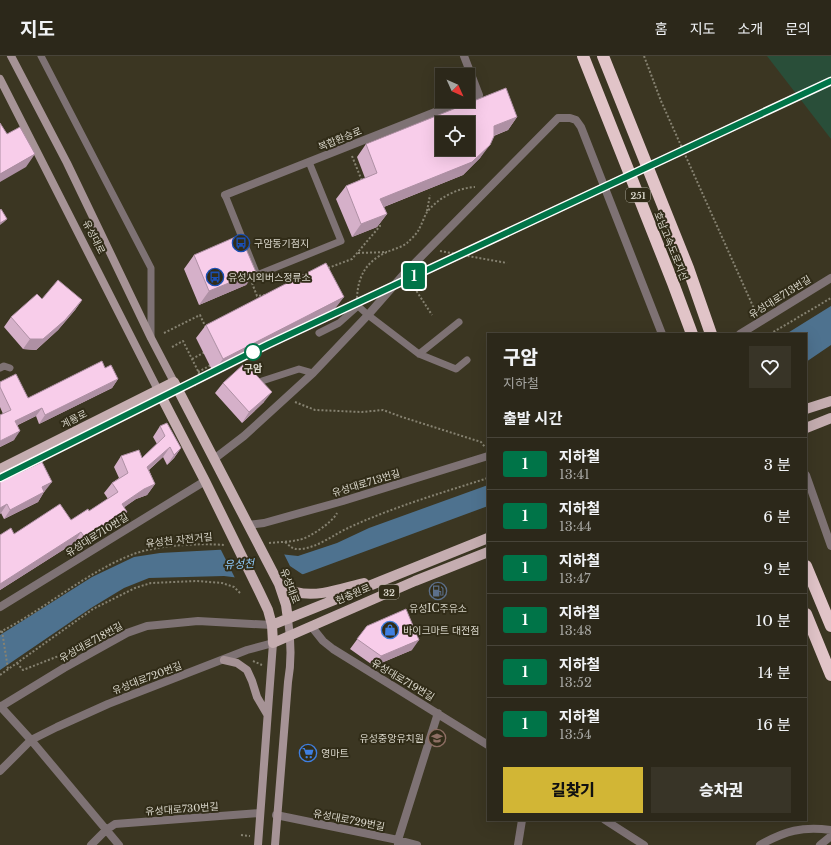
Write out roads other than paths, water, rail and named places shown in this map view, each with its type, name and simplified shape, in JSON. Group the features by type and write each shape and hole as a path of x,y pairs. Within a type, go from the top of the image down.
{"highway":[{"name":"호남고속도로지선","path":"583,56 673,282 692,333"},
{"name":"호남고속도로지선","path":"603,56 688,268 711,333"},
{"path":"807,568 831,626"},
{"path":"807,616 831,675"}],"main road":[{"path":"174,382 158,390 205,481 268,610 272,625 273,643"},
{"name":"유성대로","path":"174,382 279,584 286,605 288,618"},
{"name":"계룡로","path":"0,469 158,390"},
{"path":"807,409 831,401"},
{"path":"807,428 831,418"},
{"path":"272,625 487,538"},
{"name":"현충원로","path":"273,643 415,581 487,552"},
{"path":"279,584 295,592 310,594 352,586 410,570"}],"street":[{"name":"유성대로","path":"11,56 67,163 151,338 174,382"},
{"path":"464,56 469,68"},
{"name":"유성대로","path":"0,79 158,390"},
{"path":"475,85 479,95 475,96"},
{"name":"복합환승로","path":"225,194 445,108"},
{"path":"214,459 244,436 313,373 368,315 404,274 558,118 570,118 576,120 581,127 662,333"},
{"name":"유성대로713번길","path":"742,333 831,278"},
{"name":"유성대로713번길","path":"249,527 343,501 487,453"},
{"path":"807,478 831,546"},
{"name":"유성대로710번길","path":"0,607 205,481"},
{"name":"유성대로","path":"275,845 276,815 288,682 291,666 288,618"},
{"name":"유성대로718번길","path":"0,707 64,668 126,633 147,626 198,621 272,625"},
{"name":"유성대로719번길","path":"312,626 323,641 333,649 487,744"},
{"path":"258,845 273,643"},
{"name":"유성대로720번길","path":"0,771 31,740 57,726 108,704 247,650 273,643"},
{"path":"224,660 237,663 247,670 257,697 267,714"},
{"path":"0,707 31,740 119,845"},
{"path":"398,842 438,713"},
{"name":"유성대로730번길","path":"91,845 106,830 115,824 260,813"},
{"name":"유성대로729번길","path":"276,815 417,845"},
{"path":"518,845 522,821"},
{"path":"607,821 644,845"},
{"path":"760,845 795,830 814,827 831,830"},
{"path":"820,845 831,836"}],"lane":[{"path":"41,56 151,268 151,338"},
{"path":"225,194 257,275 341,241 309,162"},
{"path":"319,333 340,323 358,306 419,354 456,369 467,360"},
{"path":"419,354 458,322"},
{"path":"0,368 4,366 10,368"},
{"path":"262,381 299,369 313,373"}],"water":[{"path":"831,306 831,345 807,361 807,333 788,333"},
{"name":"유성천","path":"487,485 487,506 301,575 257,580 224,576 149,578 124,588 91,608 0,670 0,635 92,577 134,557 160,553 234,549 298,556 337,543 369,528"}],"metro line":[{"name":"1","path":"0,478 269,344 831,81"}],"place":[{"name":"구암동기점지","path":"241,243"},
{"name":"유성시외버스정류소","path":"215,277"},
{"name":"구암","path":"253,352"},
{"name":"유성IC주유소","path":"438,591"},
{"name":"바이크마트 대전점","path":"390,630"},
{"name":"유성중앙유치원","path":"437,738"},
{"name":"영마트","path":"308,753"}]}
